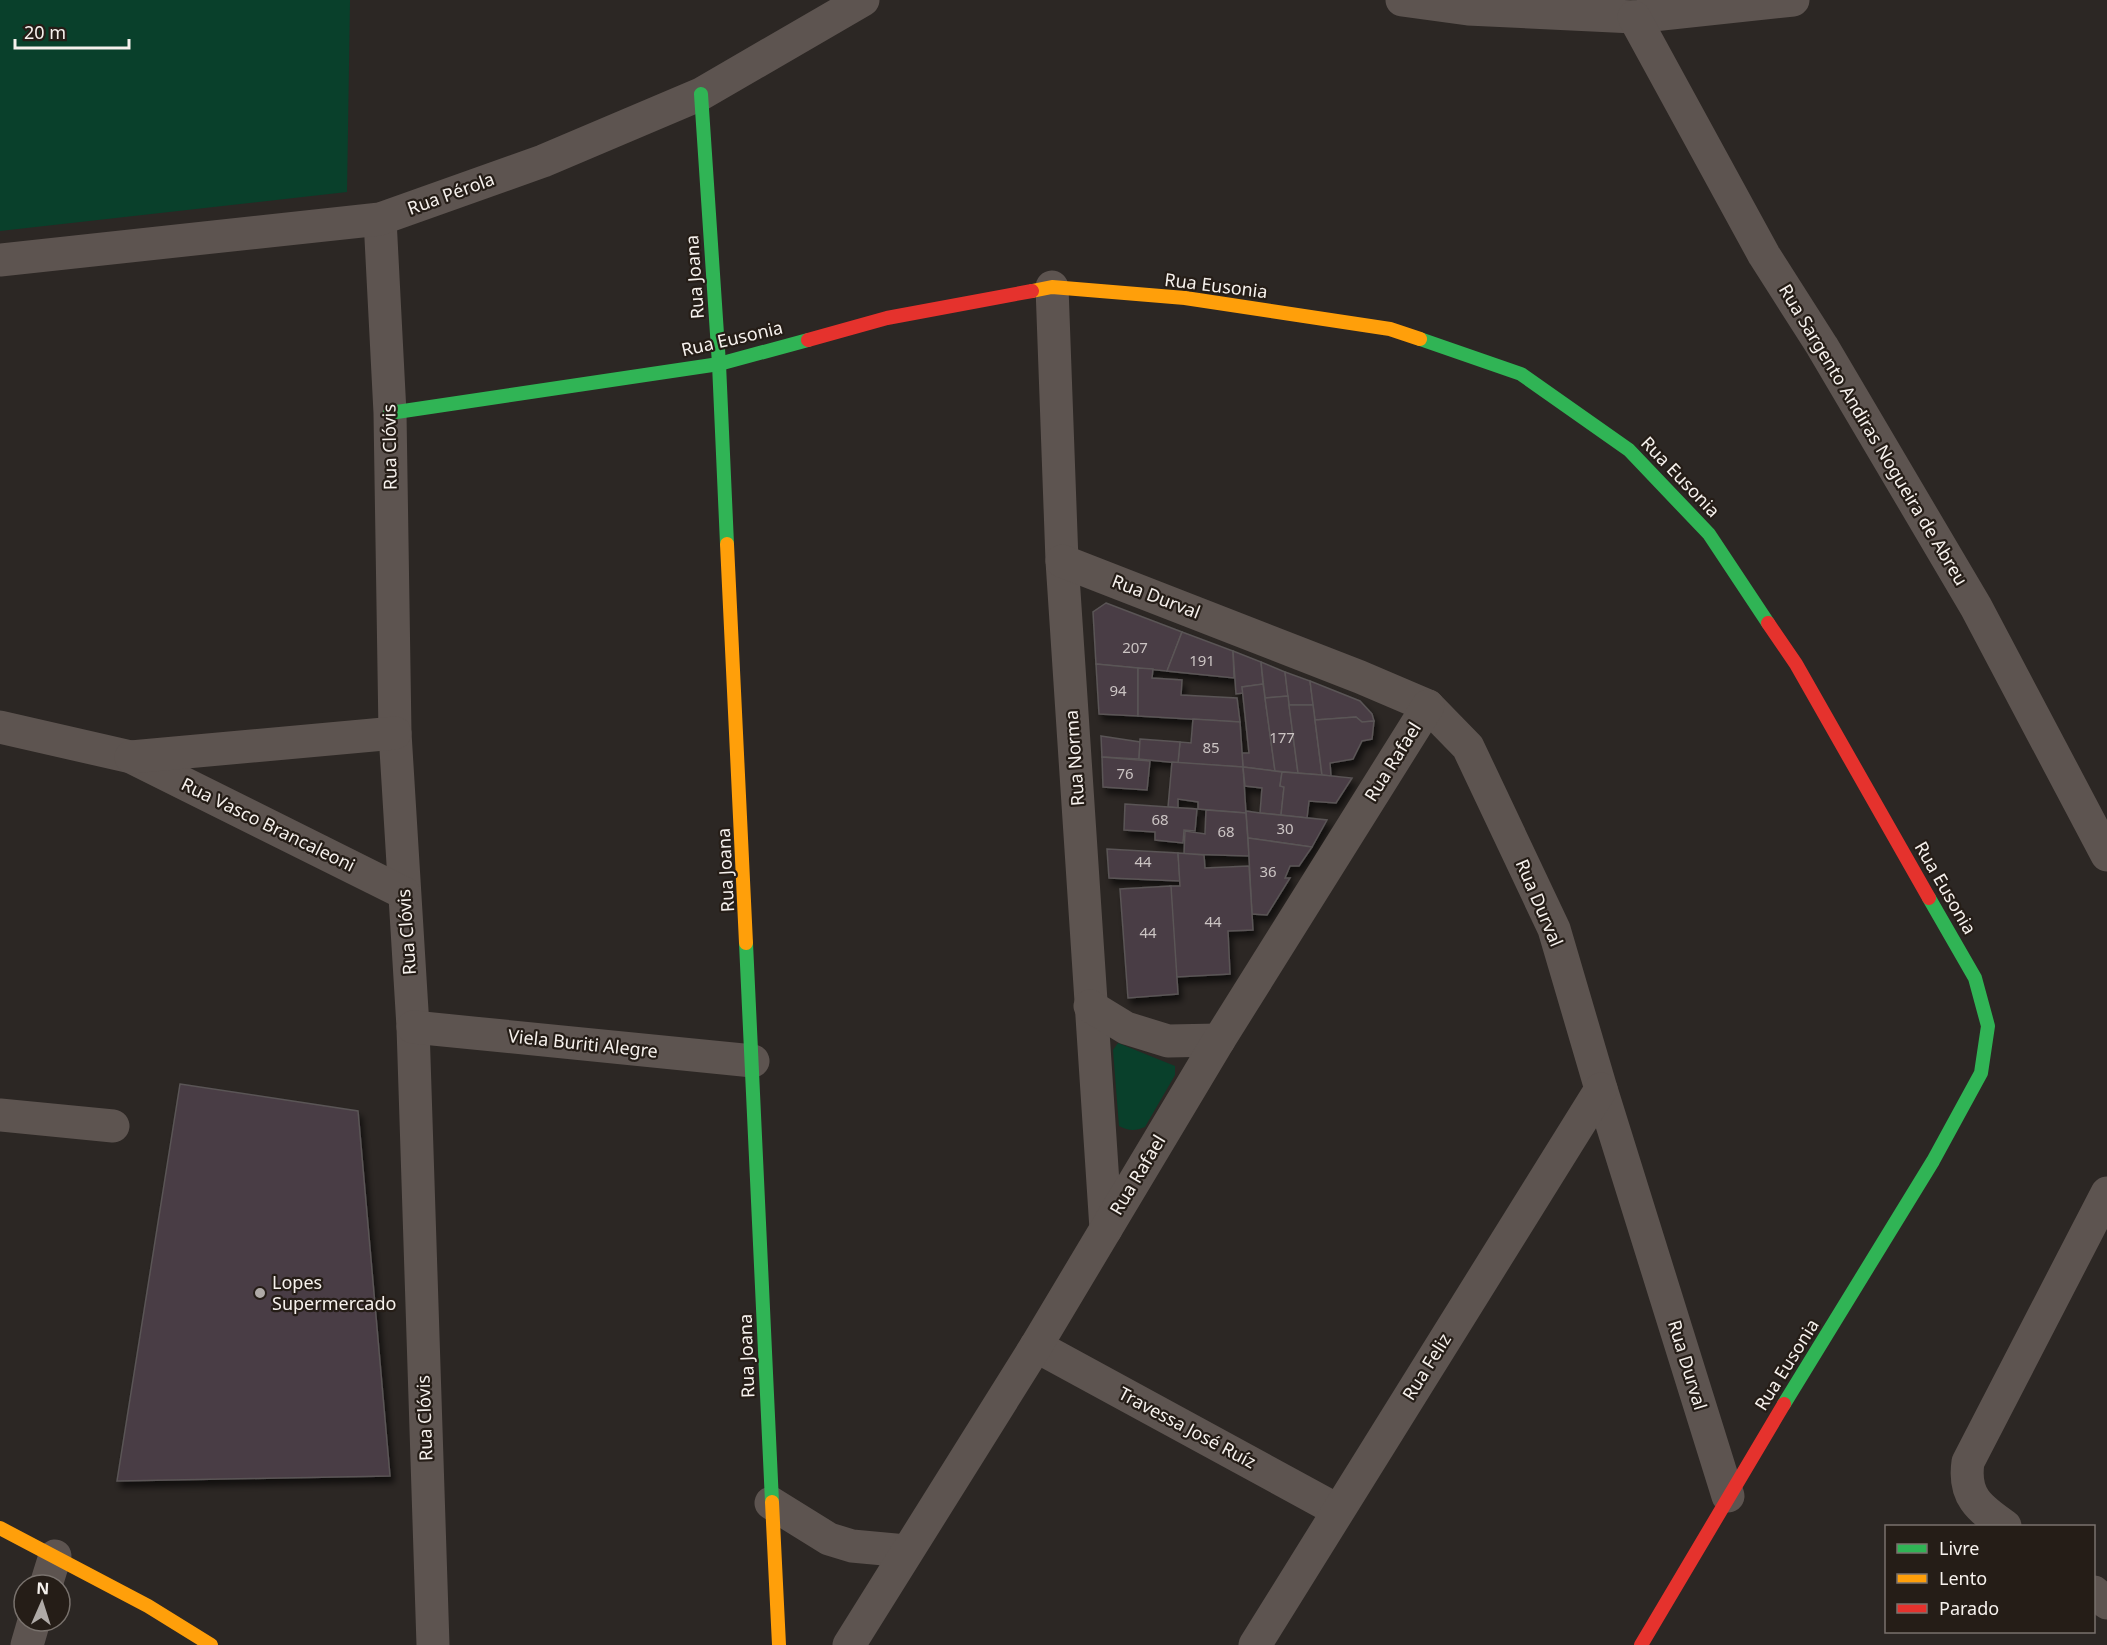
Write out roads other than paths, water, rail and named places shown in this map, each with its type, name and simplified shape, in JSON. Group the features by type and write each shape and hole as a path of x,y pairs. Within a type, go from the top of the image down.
{"street":[{"name":"Rua Pérola","path":"0,260 380,219 543,161 701,94 863,0"},
{"path":"1402,0 1468,9 1634,17 1793,0"},
{"name":"Rua Sargento Andiras Nogueira de Abreu","path":"1634,17 1764,255 1822,346 1976,607 2107,855"},
{"name":"Rua Joana","path":"701,94 719,364 779,1645"},
{"name":"Rua Clóvis","path":"380,219 390,413 395,733 413,1027 433,1645"},
{"name":"Rua Eusonia","path":"390,413 719,364 887,318 1052,288 1185,298 1390,329 1521,374 1629,450 1710,534 1796,664 1975,978 1988,1026 1981,1073 1933,1161 1728,1496 1641,1645"},
{"name":"Rua Norma","path":"1052,288 1062,561 1106,1229"},
{"name":"Rua Durval","path":"1062,561 1428,706 1468,747 1554,929 1600,1089 1728,1496"},
{"name":"Rua Rafael","path":"849,1645 1036,1346 1219,1040 1428,706"},
{"name":"Rua Vasco Brancaleoni","path":"0,727 131,757 404,893"},
{"name":"Rua Vasco Brancaleoni","path":"131,757 395,733"},
{"path":"1090,1006 1126,1028 1168,1041 1219,1040"},
{"name":"Viela Buriti Alegre","path":"413,1027 753,1061"},
{"name":"Rua Feliz","path":"1255,1645 1600,1089"},
{"path":"0,1115 114,1126"},
{"path":"1994,1518 1971,1495 1966,1478 1968,1462 2107,1194"},
{"name":"Travessa José Ruíz","path":"1036,1346 1337,1510"},
{"path":"771,1503 829,1539 852,1546 906,1551"},
{"path":"0,1528 51,1570 148,1606 211,1645"},
{"path":"2095,1593 2107,1603"}],"place":[{"name":"Lopes Supermercado","path":"260,1293"}]}
